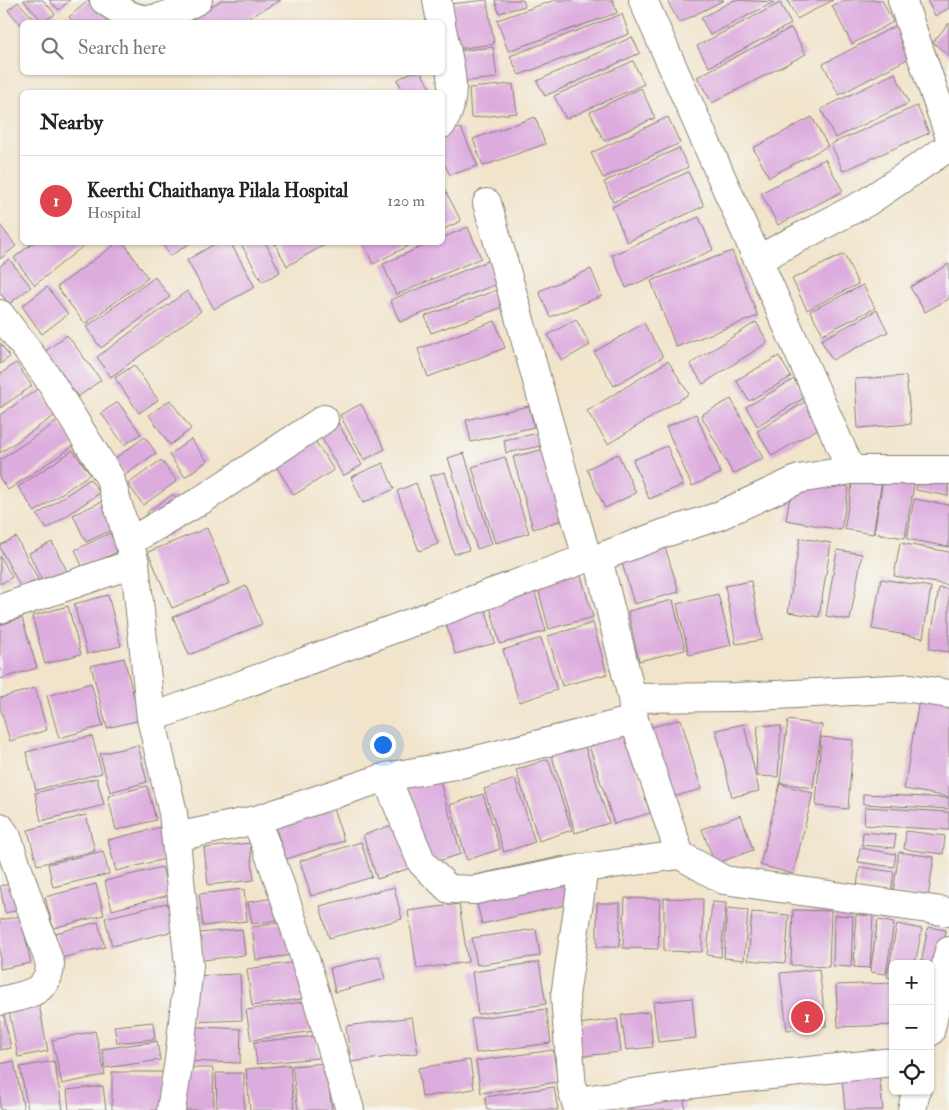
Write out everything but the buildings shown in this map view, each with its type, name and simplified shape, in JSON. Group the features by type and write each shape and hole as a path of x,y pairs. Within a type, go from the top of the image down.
{"street":[{"path":"104,0 120,11 140,19 164,18 198,0"},
{"path":"437,0 441,20"},
{"path":"643,0 851,470"},
{"path":"902,0 949,135"},
{"path":"445,44 454,90 449,114 445,120"},
{"path":"759,259 867,202 949,147"},
{"path":"487,202 592,558 633,709 680,855"},
{"path":"0,314 46,375 110,478 132,553 151,718 173,813 189,965 180,1060 171,1110"},
{"path":"0,609 132,553 200,501 324,419"},
{"path":"151,718 592,558 716,518 798,479 851,470 949,470"},
{"path":"176,837 256,820 386,777 461,764 633,709 736,697 910,688 949,694"},
{"path":"386,777 422,863 449,889 475,890 584,868 680,855 724,880 949,912"},
{"path":"256,820 279,876 350,1110"},
{"path":"0,827 7,837 50,964 49,977 43,986 28,994 0,1001"},
{"path":"584,868 565,996 572,1088 578,1105 715,1082 889,1062"},
{"path":"934,1015 949,951"},
{"path":"912,1110 915,1095"}],"place":[{"name":"Keerthi Chaithanya Pilala Hospital","path":"807,1017"}]}
